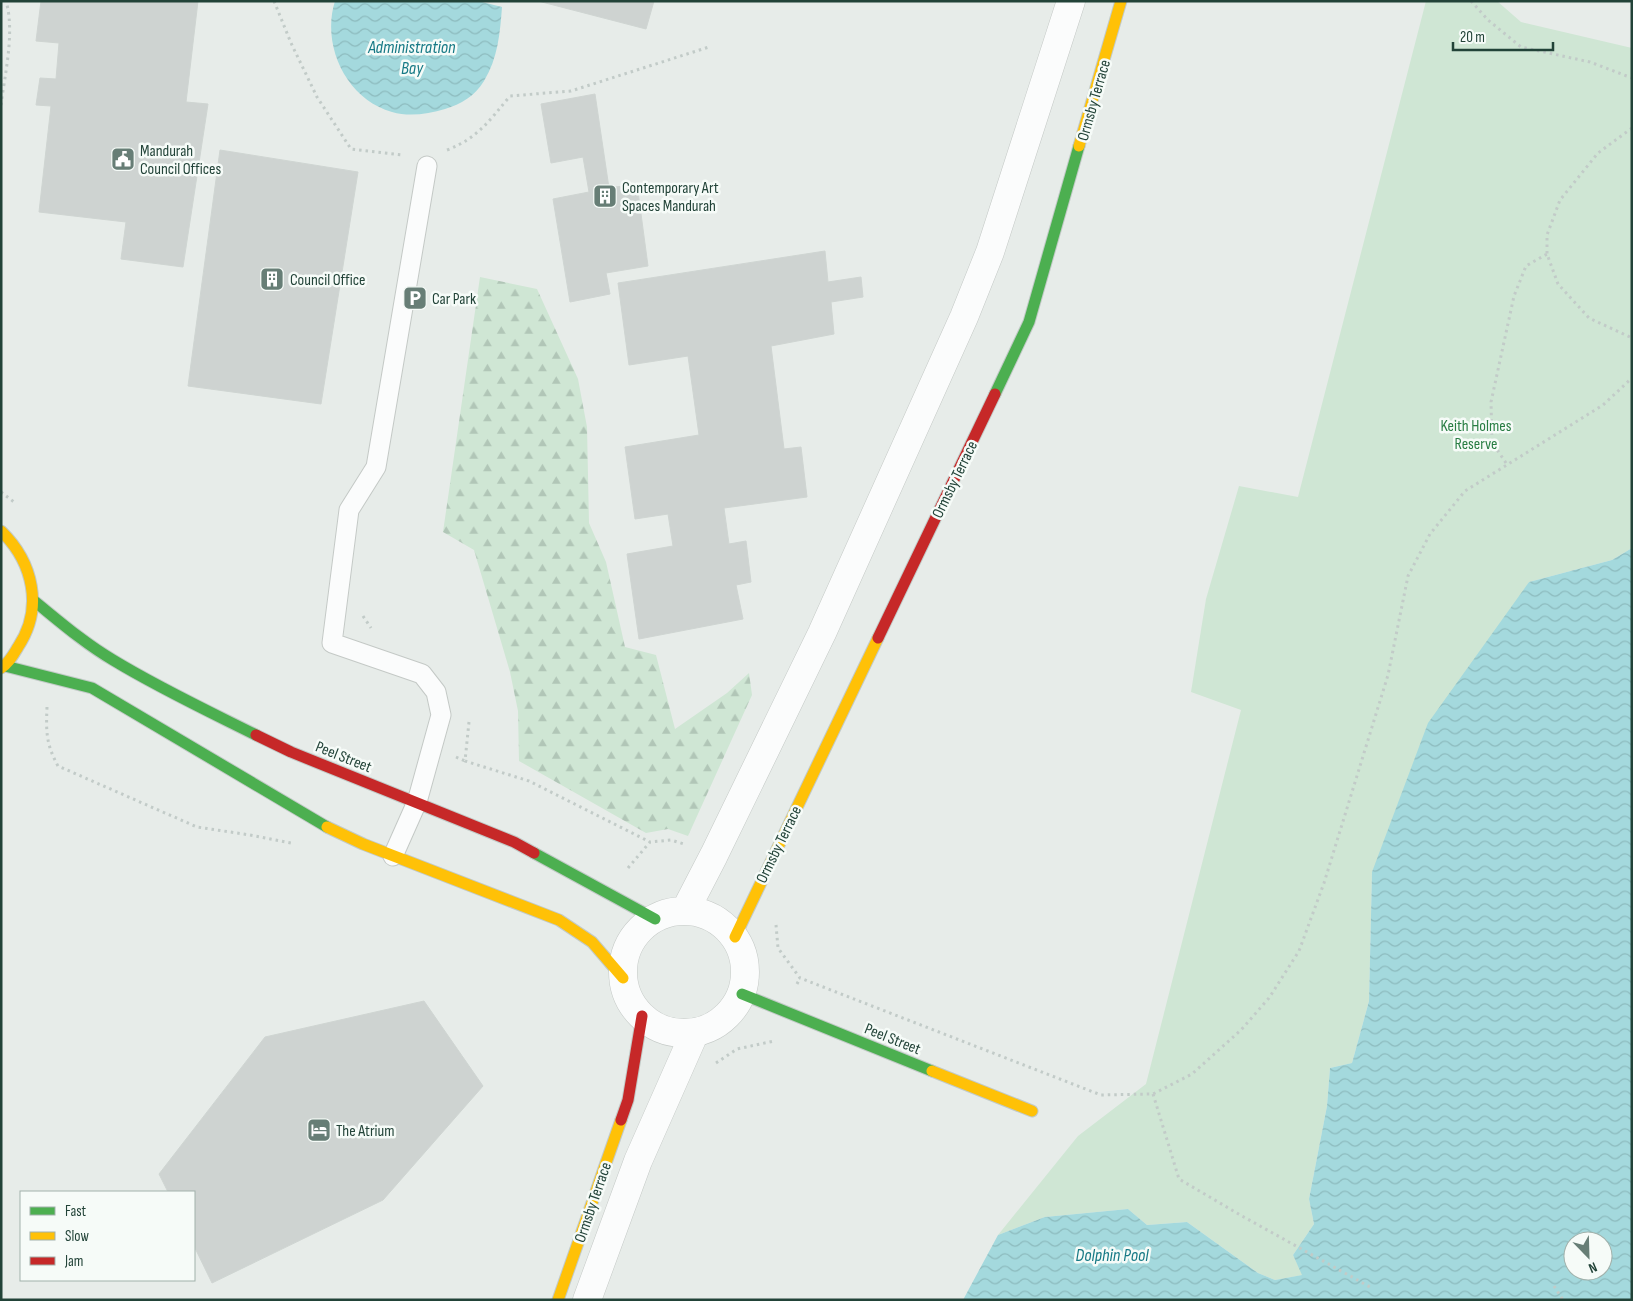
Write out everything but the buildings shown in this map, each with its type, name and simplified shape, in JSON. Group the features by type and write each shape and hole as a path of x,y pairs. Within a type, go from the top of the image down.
{"street":[{"path":"685,911 822,633 964,317 990,252 1070,1"},
{"name":"Ormsby Terrace","path":"735,936 1029,322 1120,1"},
{"path":"1,531 7,535 21,554 30,576 33,600 30,624 20,646 3,667 92,688 326,826 363,844 559,920 592,942 624,978"},
{"name":"Peel Street","path":"33,600 73,633 112,660 173,694 291,752 514,842 655,918"},
{"path":"685,911 704,914 721,923 735,936 744,954 746,976 742,994 730,1012 714,1025 695,1032 676,1032 658,1027 642,1016 626,992 624,978 624,960 630,944 641,929 655,918 670,912 685,911"},
{"name":"Peel Street","path":"742,994 1032,1112"},
{"name":"Ormsby Terrace","path":"558,1300 628,1100 642,1016"},
{"name":"Ormsby Terrace","path":"587,1300 638,1161 695,1032"}],"lane":[{"path":"393,856 417,802 441,715 436,692 422,674 332,643 349,510 376,467 427,166"}],"path":[{"path":"1,105 9,47 6,1"},
{"path":"274,1 291,43 317,97 351,149 407,156"},
{"path":"1471,1 1488,20 1521,47 1590,62 1632,78"},
{"path":"442,152 458,146 483,129 510,96 571,91 709,47"},
{"path":"1632,128 1598,153 1560,200 1547,235 1546,254 1558,284 1589,318 1632,338"},
{"path":"1506,463 1492,442 1491,402 1514,296 1526,266 1546,254"},
{"path":"776,919 778,948 800,978 1101,1095 1153,1094 1192,1074 1241,1030 1268,998 1299,951 1324,883 1388,675 1408,576 1430,534 1464,491 1506,463 1604,405 1632,378"},
{"path":"361,614 372,629"},
{"path":"469,719 465,761 530,781 650,842 671,840 714,855"},
{"path":"612,895 618,880 650,842"},
{"path":"680,1067 703,1070 737,1049 774,1042 790,998 800,978"},
{"path":"1153,1094 1179,1179 1370,1287"},
{"path":"1554,1286 1563,1300"}],"green space":[{"name":"Keith Holmes Reserve","path":"1426,1 1497,1 1521,22 1632,48 1632,548 1612,560 1529,582 1372,872 1369,1001 1352,1063 1330,1068 1327,1106 1309,1199 1314,1224 1293,1255 1303,1275 1275,1280 1258,1273 1187,1222 1147,1225 1128,1209 1045,1217 998,1235 1078,1136 1146,1084 1241,710 1191,692 1206,599 1239,486 1298,497"},
{"path":"480,277 537,289 578,379 587,427 589,523 606,562 625,647 656,655 675,729 727,693 749,673 752,695 688,836 668,829 646,833 519,761 518,711 510,672 474,550 443,532"}],"water":[{"name":"Administration Bay","path":"335,1 478,1 502,7 497,45 489,72 472,95 457,105 445,109 412,115 392,112 376,105 350,83 341,68 335,52 332,35"},
{"name":"Dolphin Pool","path":"1632,548 1632,1300 963,1300 998,1235 1045,1217 1128,1209 1147,1225 1187,1222 1258,1273 1275,1280 1302,1275 1293,1255 1314,1224 1309,1199 1327,1106 1330,1068 1352,1063 1369,1001 1372,872 1428,723 1529,582 1612,560"}],"traffic: fast":[{"path":"995,394 1029,322 1079,146"},
{"path":"33,600 82,639 113,660 166,690 256,735"},
{"path":"5,666 92,688 327,827"},
{"path":"534,853 655,919"},
{"path":"742,994 932,1071"}],"traffic: slow":[{"path":"1079,146 1121,1"},
{"path":"1,531 21,557 31,586 32,601 31,617 26,632 11,659 1,668"},
{"path":"735,937 878,638"},
{"path":"327,827 363,844 559,920 592,942 623,978"},
{"path":"932,1071 1032,1111"},
{"path":"558,1300 621,1120"}],"traffic: jam":[{"path":"878,638 995,394"},
{"path":"256,735 291,752 514,842 534,853"},
{"path":"621,1120 628,1100 642,1016"}],"place":[{"name":"Mandurah Council Offices","path":"123,159"},
{"name":"Contemporary Art Spaces Mandurah","path":"605,196"},
{"name":"Council Office","path":"272,279"},
{"name":"Car Park","path":"415,298"},
{"name":"The Atrium","path":"319,1130"}]}
